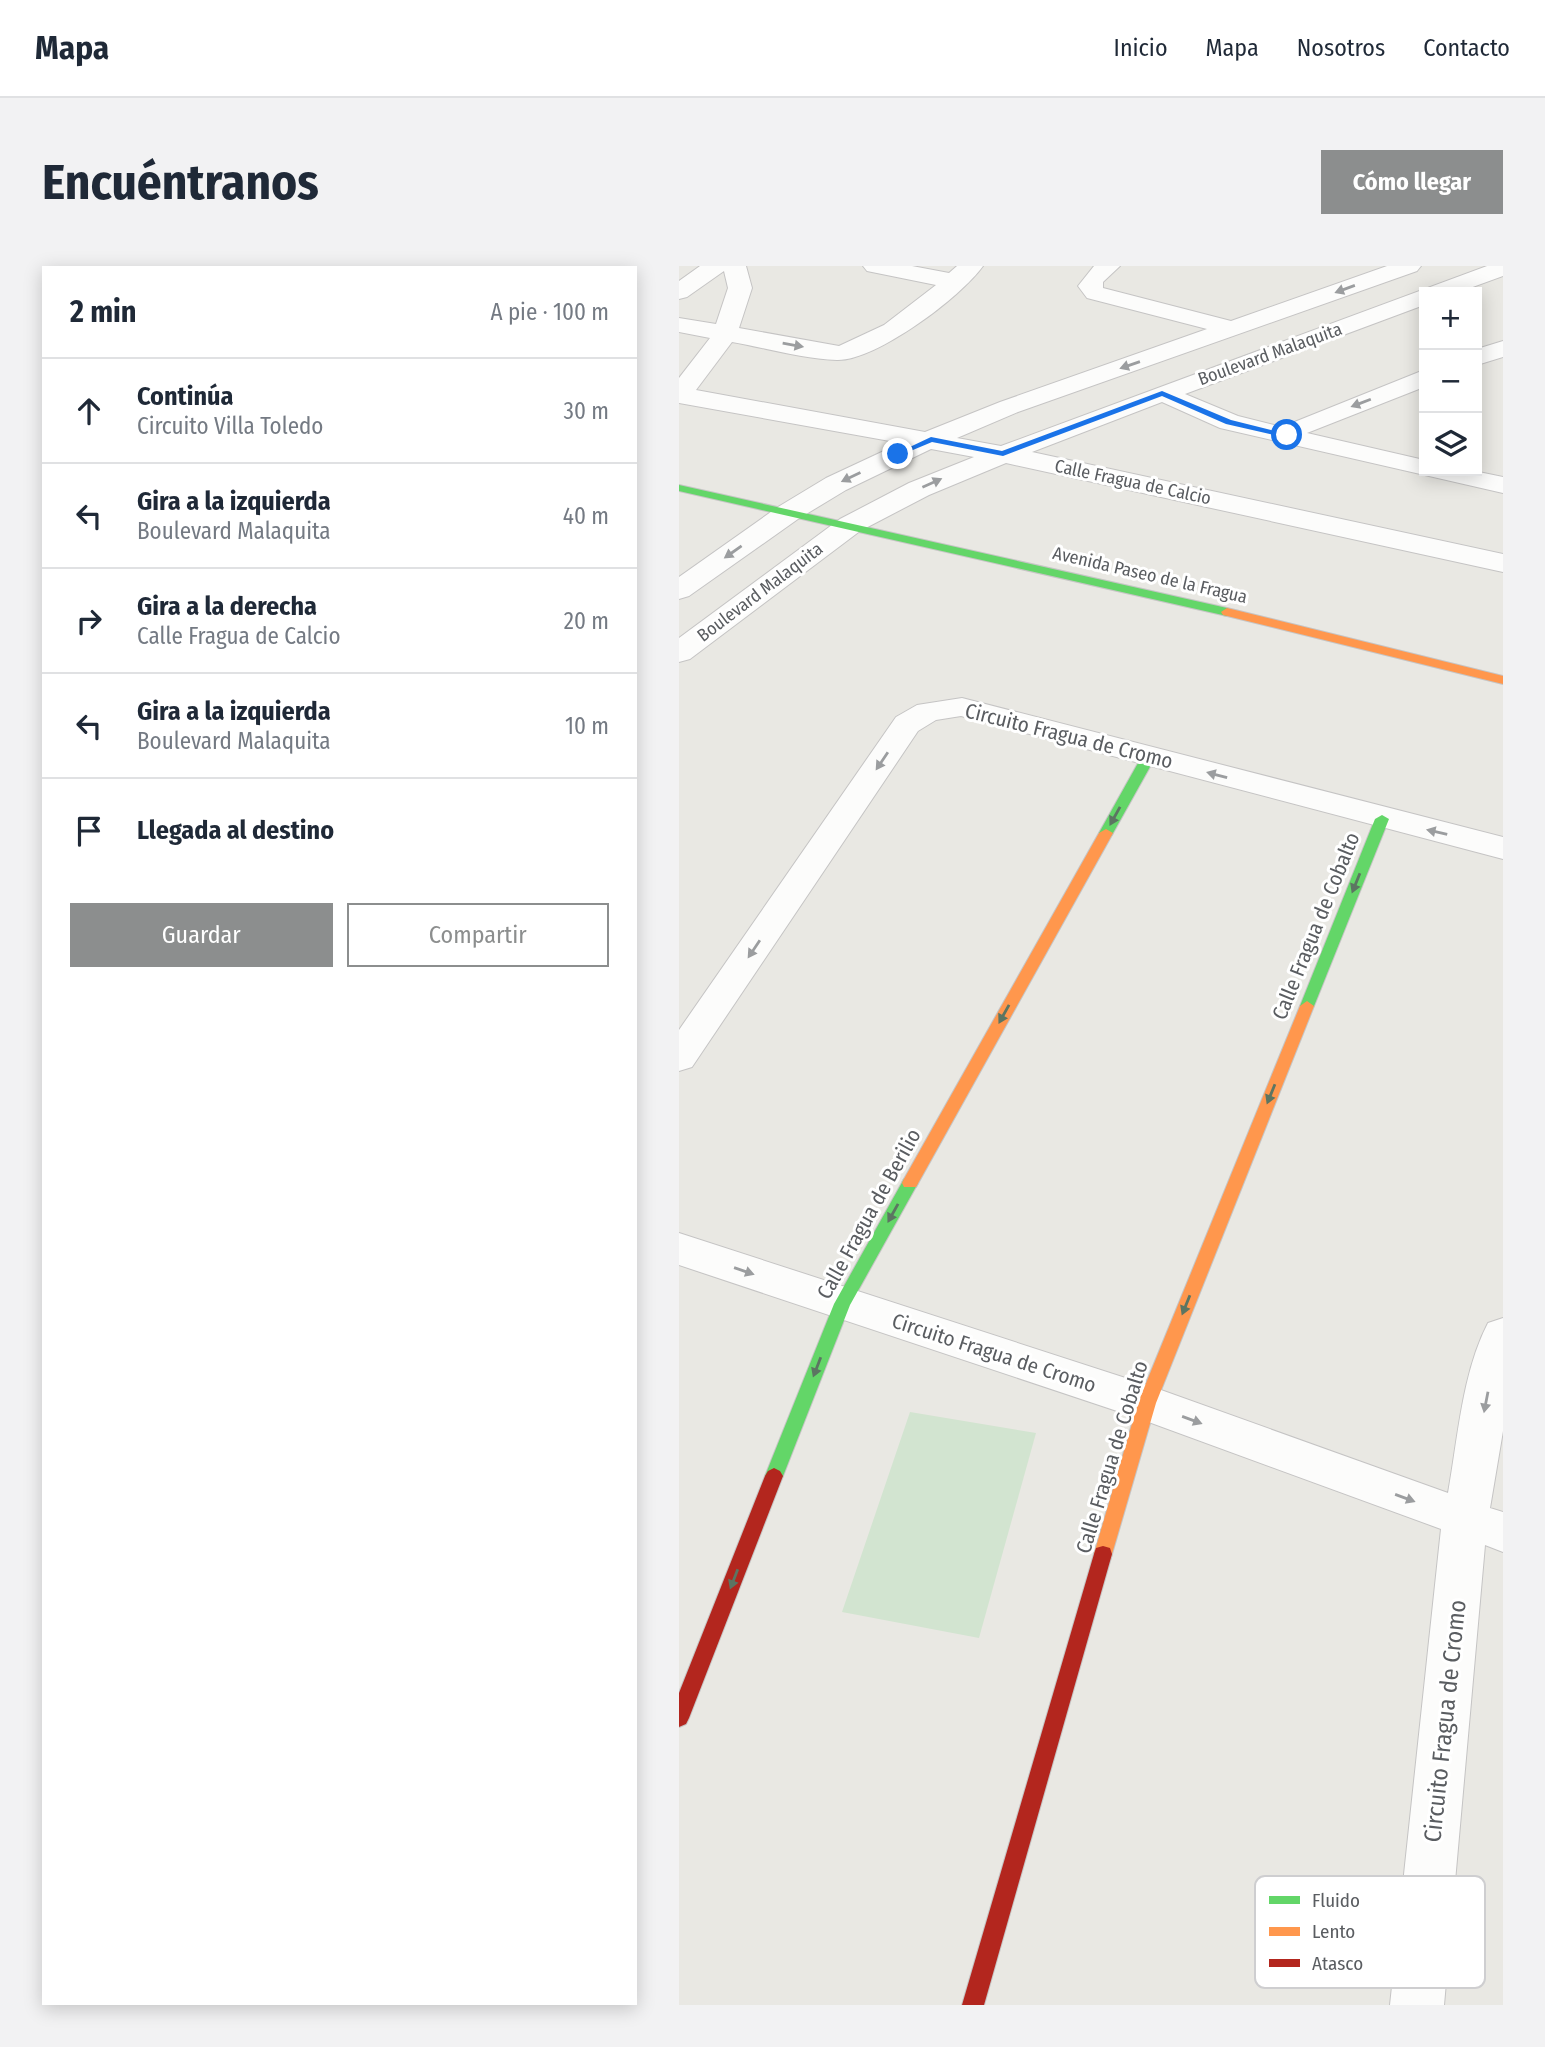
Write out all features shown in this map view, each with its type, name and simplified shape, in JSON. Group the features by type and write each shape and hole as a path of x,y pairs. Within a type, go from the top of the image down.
{"street":[{"path":"679,292 715,266"},
{"path":"679,395 725,334 740,288 734,266"},
{"path":"875,266 962,274"},
{"path":"1108,266 1093,279 1090,286 1095,293 1235,329"},
{"name":"Boulevard Malaquita","path":"679,590 788,513 836,484 931,439 1009,407 1409,266"},
{"path":"1451,287 1503,268"},
{"path":"679,325 839,353 861,350 883,338 962,274"},
{"name":"Boulevard Malaquita","path":"679,653 850,525 919,489 1162,393 1224,390 1419,299"},
{"path":"1482,356 1503,348"},
{"path":"1482,372 1503,376"},
{"path":"1301,435 1419,380"},
{"path":"1224,390 1301,435"},
{"path":"1162,393 1229,422 1301,435 1419,467"},
{"name":"Calle Fragua de Calcio","path":"679,395 931,439 1503,563"},
{"path":"1460,476 1503,485"},
{"name":"Avenida Paseo de la Fragua","path":"679,488 1190,603 1503,680"},
{"name":"Circuito Fragua de Cromo","path":"679,1058 907,724 927,712 962,707 1382,819 1503,848"},
{"name":"Calle Fragua de Berilio","path":"679,1718 842,1304 1149,756"},
{"name":"Calle Fragua de Cobalto","path":"973,2005 1147,1403 1382,819"},
{"name":"Circuito Fragua de Cromo","path":"679,1249 1147,1403 1484,1526"},
{"name":"Circuito Fragua de Cromo","path":"1435,1876 1484,1526 1488,1393 1503,1335"}],"green space":[{"path":"910,1412 1036,1433 979,1638 842,1612"}],"traffic: fast":[{"path":"679,488 1227,612"},
{"path":"1106,833 1149,756"},
{"path":"1307,1006 1382,819"},
{"path":"774,1476 842,1304 910,1183"}],"traffic: slow":[{"path":"1227,612 1503,680"},
{"path":"910,1183 1106,833"},
{"path":"1103,1554 1147,1403 1307,1006"}],"traffic: jam":[{"path":"679,1718 774,1476"},
{"path":"973,2005 1103,1554"}],"route":[{"path":"898,454 931,439 1003,454 1162,393 1229,422 1287,435"}]}
